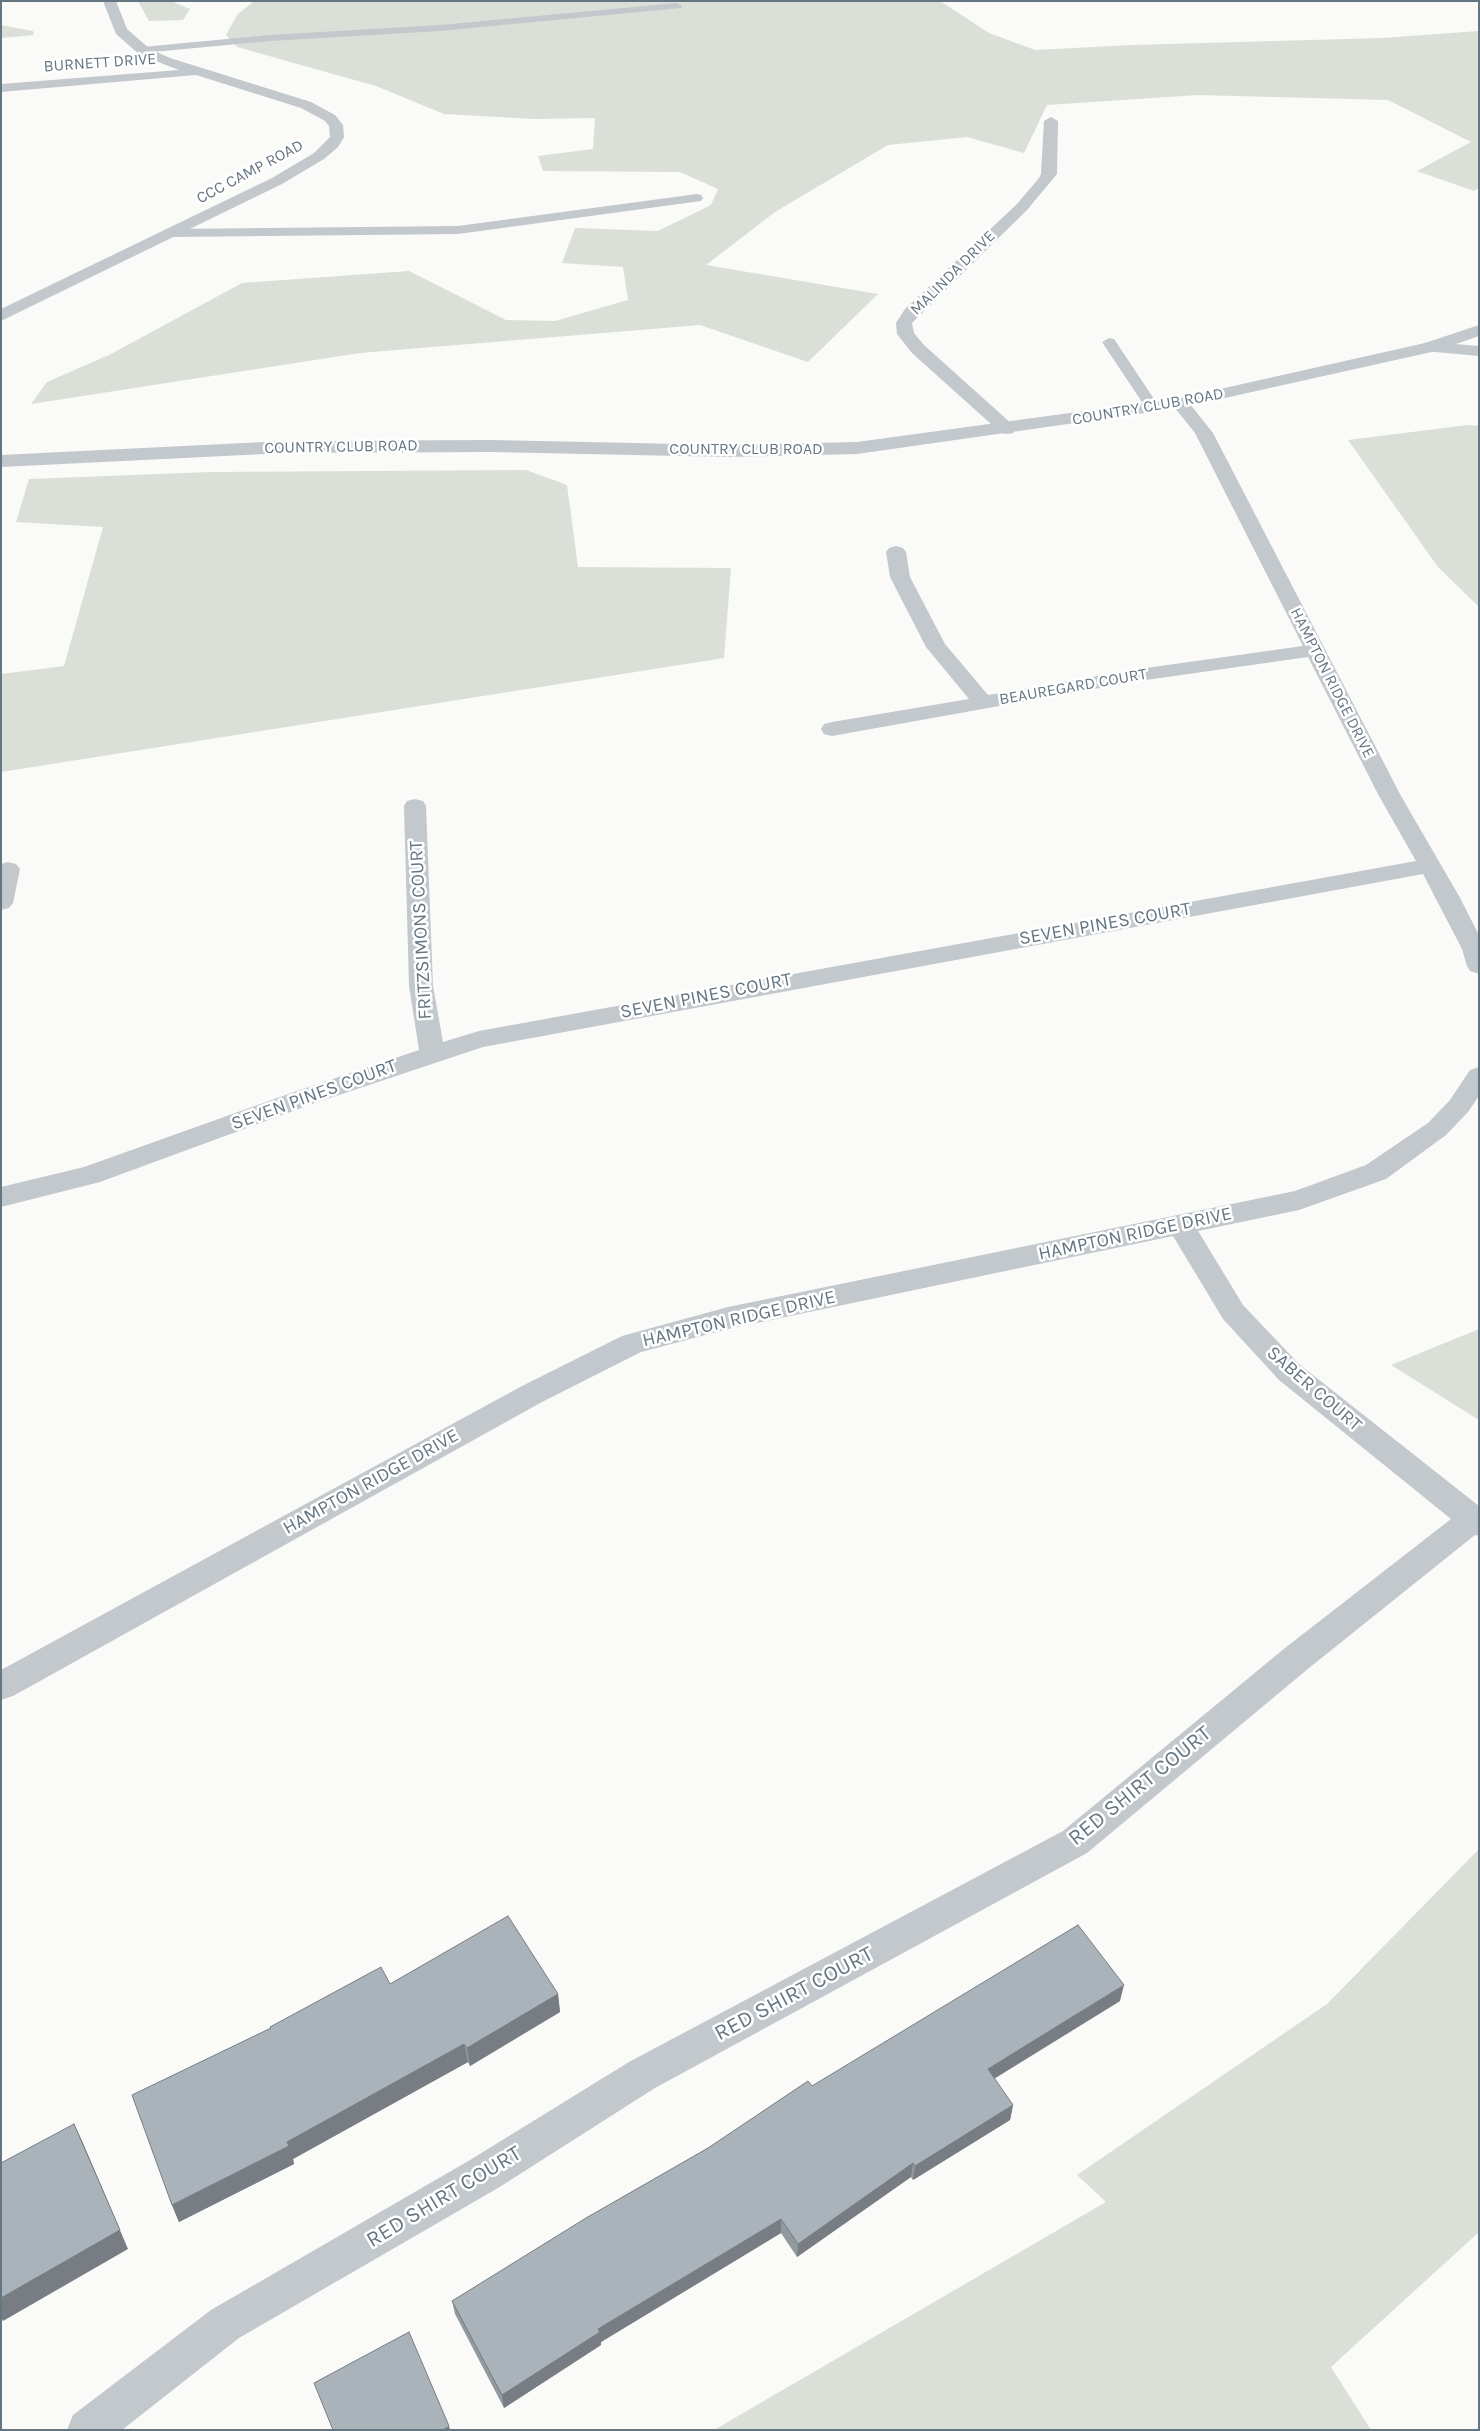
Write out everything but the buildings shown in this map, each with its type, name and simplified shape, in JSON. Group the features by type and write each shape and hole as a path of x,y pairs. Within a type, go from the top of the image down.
{"street":[{"name":"CCC CAMP ROAD","path":"1,316 308,164 333,144 337,133 336,126 330,118 306,105 165,61 142,50 121,31 109,1"},
{"name":"BURNETT DRIVE","path":"1,88 201,72"},
{"name":"MALINDA DRIVE","path":"1007,429 918,349 906,334 904,323 911,313 1022,207 1044,181 1049,174 1051,121"},
{"name":"COUNTRY CLUB ROAD","path":"1,461 285,447 491,446 730,452 810,451 905,443 1180,404 1430,346 1479,330"},
{"path":"1430,346 1479,351"},
{"name":"HAMPTON RIDGE DRIVE","path":"1180,404 1193,417 1204,433 1390,796 1474,949 1479,966"},
{"path":"896,552 900,577 926,630 936,647 983,702"},
{"name":"BEAUREGARD COURT","path":"832,728 1139,675 1315,650"},
{"name":"FRITZSIMONS COURT","path":"415,806 421,986 432,1054"},
{"name":"SEVEN PINES COURT","path":"1,1198 90,1176 479,1039 1429,866"},
{"path":"1,903 8,869"},
{"name":"HAMPTON RIDGE DRIVE","path":"1,1686 532,1394 632,1344 728,1318 1299,1200 1376,1172 1437,1129 1459,1106 1479,1076"},
{"name":"SABER COURT","path":"1180,1226 1233,1312 1289,1372 1476,1522"},
{"name":"RED SHIRT COURT","path":"88,2430 225,2324 484,2174 642,2075 1075,1842 1297,1658 1476,1522"}],"lane":[{"path":"142,50 270,38 431,29 677,6"},
{"path":"172,233 420,232 458,230 697,198"},
{"path":"1109,342 1154,408"}],"shaded area":[{"path":"138,1 171,1 190,9 183,20 149,21"},
{"path":"254,1 940,1 989,33 1035,50 1132,45 1382,38 1479,31 1479,188 1474,191 1417,171 1471,142 1388,100 1198,95 1047,105 1024,153 967,137 888,145 775,212 706,265 878,294 808,362 700,325 360,353 31,404 47,382 111,354 242,283 409,271 506,320 555,321 628,300 623,267 562,263 575,228 658,231 711,205 718,189 680,172 543,171 538,156 593,149 595,118 535,119 444,114 376,86 237,47 226,35 237,15"},
{"path":"1,25 33,31 34,35 1,38"},
{"path":"1468,425 1479,426 1479,607 1438,567 1348,440"},
{"path":"526,470 567,485 578,567 731,568 724,658 1,772 1,674 64,666 103,527 16,522 29,479 211,472"},
{"path":"1479,1329 1479,1420 1391,1365"},
{"path":"1479,1849 1479,2232 1331,2367 1371,2430 714,2430 1106,2202 1077,2175 1327,2004"}]}
